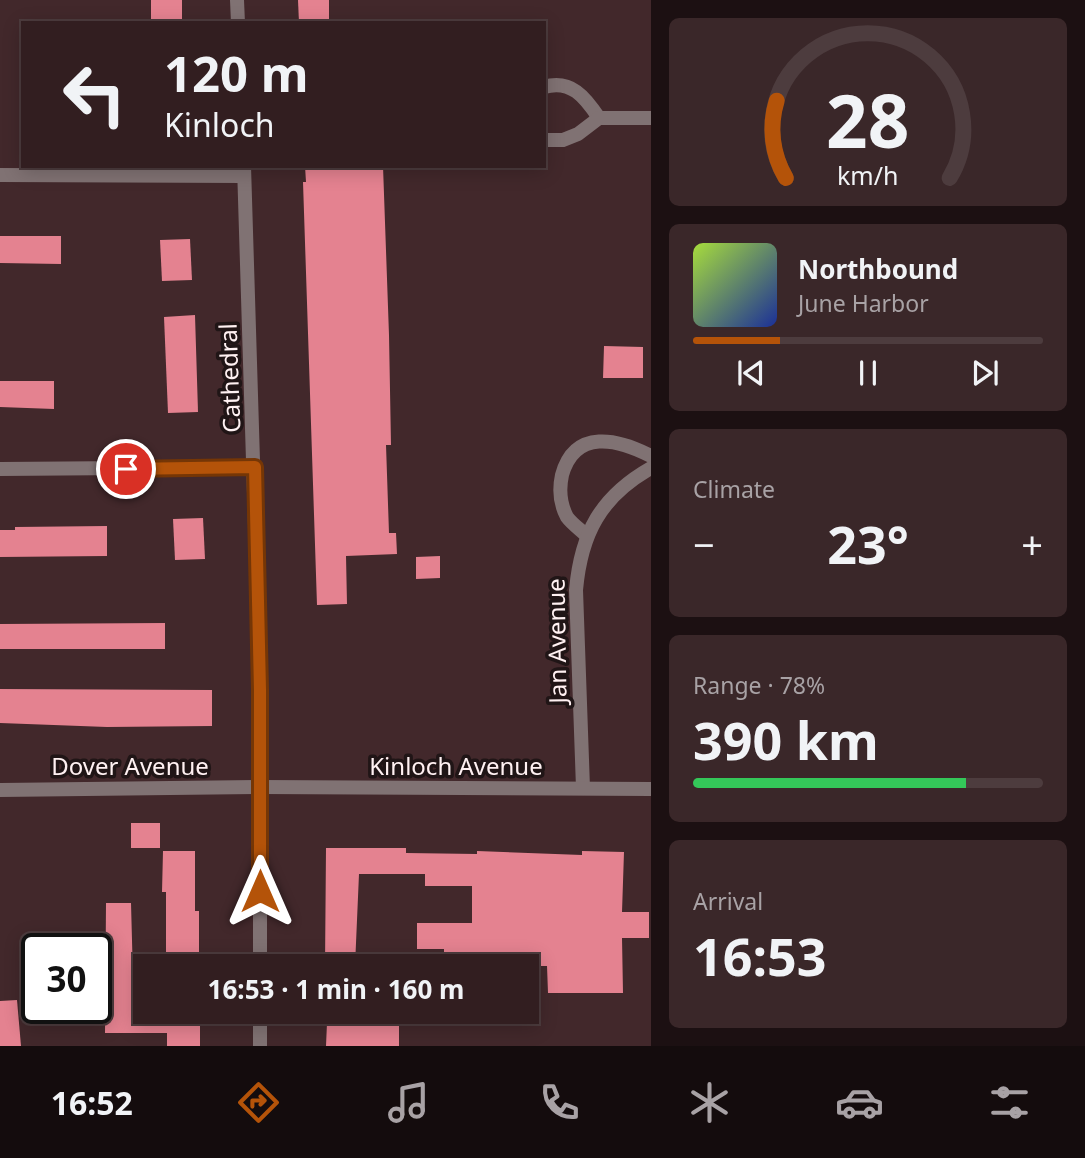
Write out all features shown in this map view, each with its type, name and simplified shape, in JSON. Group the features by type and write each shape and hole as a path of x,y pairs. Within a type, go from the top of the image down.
{"street":[{"path":"237,0 238,21"},
{"path":"546,87 568,85 579,92 599,118"},
{"path":"546,140 563,140 578,134 599,118 651,118"},
{"path":"0,175 244,171"},
{"name":"Cathedral","path":"244,171 255,467 260,954"},
{"path":"587,536 568,519 561,502 561,480 566,462 576,449 589,443 604,441 632,446 651,456"},
{"path":"0,469 255,467"},
{"name":"Jan Avenue","path":"583,788 576,590 579,561 587,536 609,501 651,468"},
{"name":"Kinloch Avenue","path":"260,787 651,789"},
{"name":"Dover Avenue","path":"0,789 260,787"},
{"path":"260,1024 260,1046"}],"building":[{"path":"151,0 182,0 182,21 151,21"},
{"path":"298,0 329,0 329,21 299,21"},
{"path":"305,168 383,168 391,445 386,445 389,533 396,533 397,554 346,556 347,604 317,605 303,182 306,182"},
{"path":"0,236 61,236 61,264 0,263"},
{"path":"190,239 192,280 162,281 160,240"},
{"path":"195,315 198,412 168,413 164,317"},
{"path":"604,346 643,347 643,378 603,378"},
{"path":"0,381 54,381 54,409 0,407"},
{"path":"203,518 205,559 175,560 173,519"},
{"path":"107,526 107,556 0,557 0,530 15,530 15,527"},
{"path":"440,556 440,578 416,579 416,557"},
{"path":"165,623 165,649 0,649 0,624"},
{"path":"0,689 212,690 212,726 107,727 0,723"},
{"path":"131,823 160,823 160,848 131,848"},
{"path":"326,848 406,848 406,853 477,854 477,851 582,855 582,851 624,852 622,912 649,912 649,938 622,938 623,993 548,993 547,966 539,966 539,954 444,954 444,949 417,949 417,923 472,923 472,886 425,886 425,874 359,874 356,954 325,954"},
{"path":"163,851 195,851 195,911 199,911 199,954 166,954 166,892 162,892"},
{"path":"106,903 131,903 133,1024 200,1024 200,1046 167,1046 167,1033 105,1033 105,1024 112,1024 112,933 106,933"},
{"path":"17,1000 21,1046 0,1046 0,1001"},
{"path":"327,1024 399,1024 399,1046 326,1046"}],"route":[{"path":"126,469 255,467 260,690 260,891"}]}
